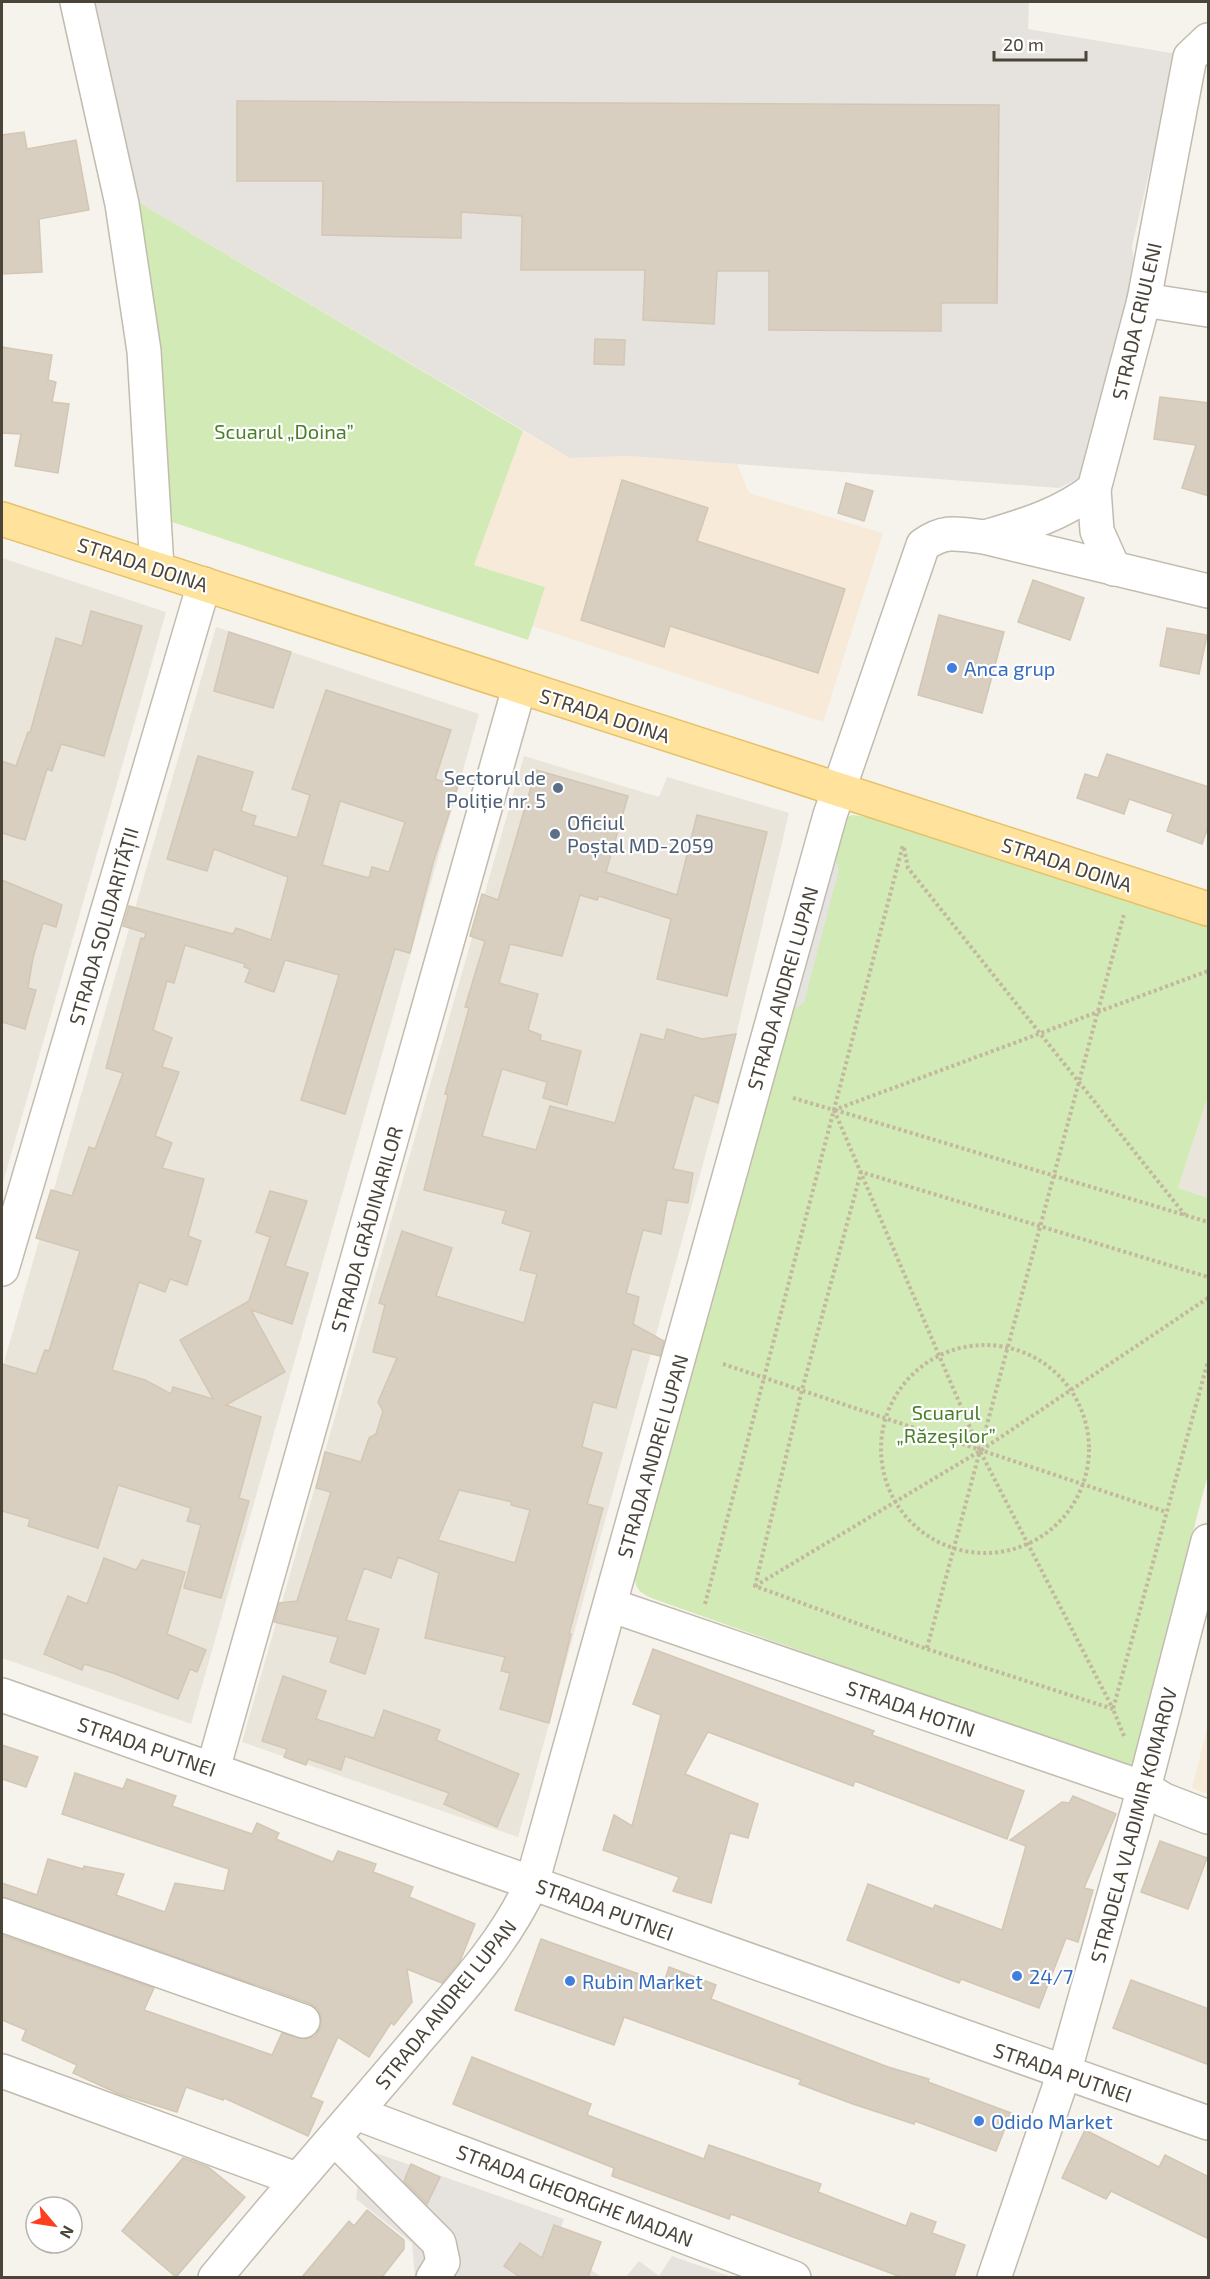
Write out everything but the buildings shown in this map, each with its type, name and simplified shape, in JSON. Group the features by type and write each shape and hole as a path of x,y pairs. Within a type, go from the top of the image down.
{"main road":[{"name":"STRADA DOINA","path":"2,519 519,688 1209,909"}],"street":[{"path":"77,2 122,204 144,351 157,568"},
{"name":"STRADA CRIULENI","path":"1114,569 1097,531 1094,489 1144,300 1190,57 1209,40"},
{"path":"1144,300 1209,310"},
{"path":"984,537 1052,516 1076,504 1094,489"},
{"name":"STRADA ANDREI LUPAN","path":"215,2277 296,2179 356,2113 497,1946 517,1915 532,1883 839,790 923,545 937,535 948,532 984,537"},
{"path":"984,537 1209,591"},
{"name":"STRADA SOLIDARITĂȚII","path":"2,1269 204,584"},
{"name":"STRADA GRĂDINARILOR","path":"213,1769 519,688"},
{"name":"STRADELA VLADIMIR KOMAROV","path":"994,2277 1064,2073 1144,1788 1209,1541"},
{"name":"STRADA HOTIN","path":"610,1605 1144,1788 1164,1800 1207,1813"},
{"name":"STRADA PUTNEI","path":"2,1695 1209,2123"},
{"path":"2,1915 303,2021"},
{"path":"2,2071 296,2179"},
{"name":"STRADA GHEORGHE MADAN","path":"356,2113 794,2277"},
{"path":"334,2138 439,2243 443,2262 433,2277"}],"path":[{"path":"697,1634 903,845 908,868 1185,1215"},
{"path":"927,1648 1124,913"},
{"path":"834,1110 1209,971"},
{"path":"793,1098 1209,1222"},
{"path":"834,1110 980,1451 1113,1709 1125,1739"},
{"path":"861,1172 1209,1277"},
{"path":"755,1586 802,1390 861,1172"},
{"path":"755,1586 980,1451 1209,1298"},
{"path":"980,1345 1008,1347 1037,1359 1061,1378 1081,1407 1089,1446 1083,1485 1067,1514 1042,1536 1028,1544 999,1553 954,1549 926,1536 904,1515 895,1502 883,1470 882,1435 886,1419 901,1388 925,1365 939,1356 980,1345"},
{"path":"1113,1709 1209,1361"},
{"path":"723,1364 1166,1512"},
{"path":"755,1586 927,1648 1113,1709"}],"shaded area":[{"path":"79,2 1029,2 1028,29 1177,54 1132,246 1136,284 1085,475 1059,488 629,456 570,458 140,203 118,218"},
{"path":"523,431 570,458 629,456 737,464 749,493 883,533 823,722 532,626 545,587 474,565"},
{"path":"2,558 166,612 2,1186"},
{"path":"216,627 479,714 191,1724 2,1658 2,1369"},
{"path":"524,756 659,797 667,777 789,813 720,1102 518,1837 242,1742"},
{"path":"831,849 839,869 804,1003 788,1013"},
{"path":"1208,1096 1208,1198 1178,1188"},
{"path":"1208,1725 1208,1794 1192,1788"},
{"path":"373,2152 564,2219 559,2232 601,2242 591,2270 602,2277 415,2277 412,2243 356,2199 359,2176"},
{"path":"672,2256 732,2277 626,2277 639,2261 659,2276"}],"green space":[{"name":"Scuarul „Doina”","path":"140,203 523,431 474,565 545,587 528,640 172,522 142,293"},
{"name":"Scuarul „Răzeșilor”","path":"853,815 873,818 1208,927 1208,1096 1178,1188 1208,1198 1208,1474 1132,1768 654,1599 641,1592 635,1582 635,1571 831,849 846,817"}],"place":[{"name":"Anca grup","path":"952,668"},
{"name":"Sectorul de Poliție nr. 5","path":"558,788"},
{"name":"Oficiul Poștal MD-2059","path":"555,834"},
{"name":"24/7","path":"1017,1976"},
{"name":"Rubin Market","path":"570,1981"},
{"name":"Odido Market","path":"979,2121"}]}
